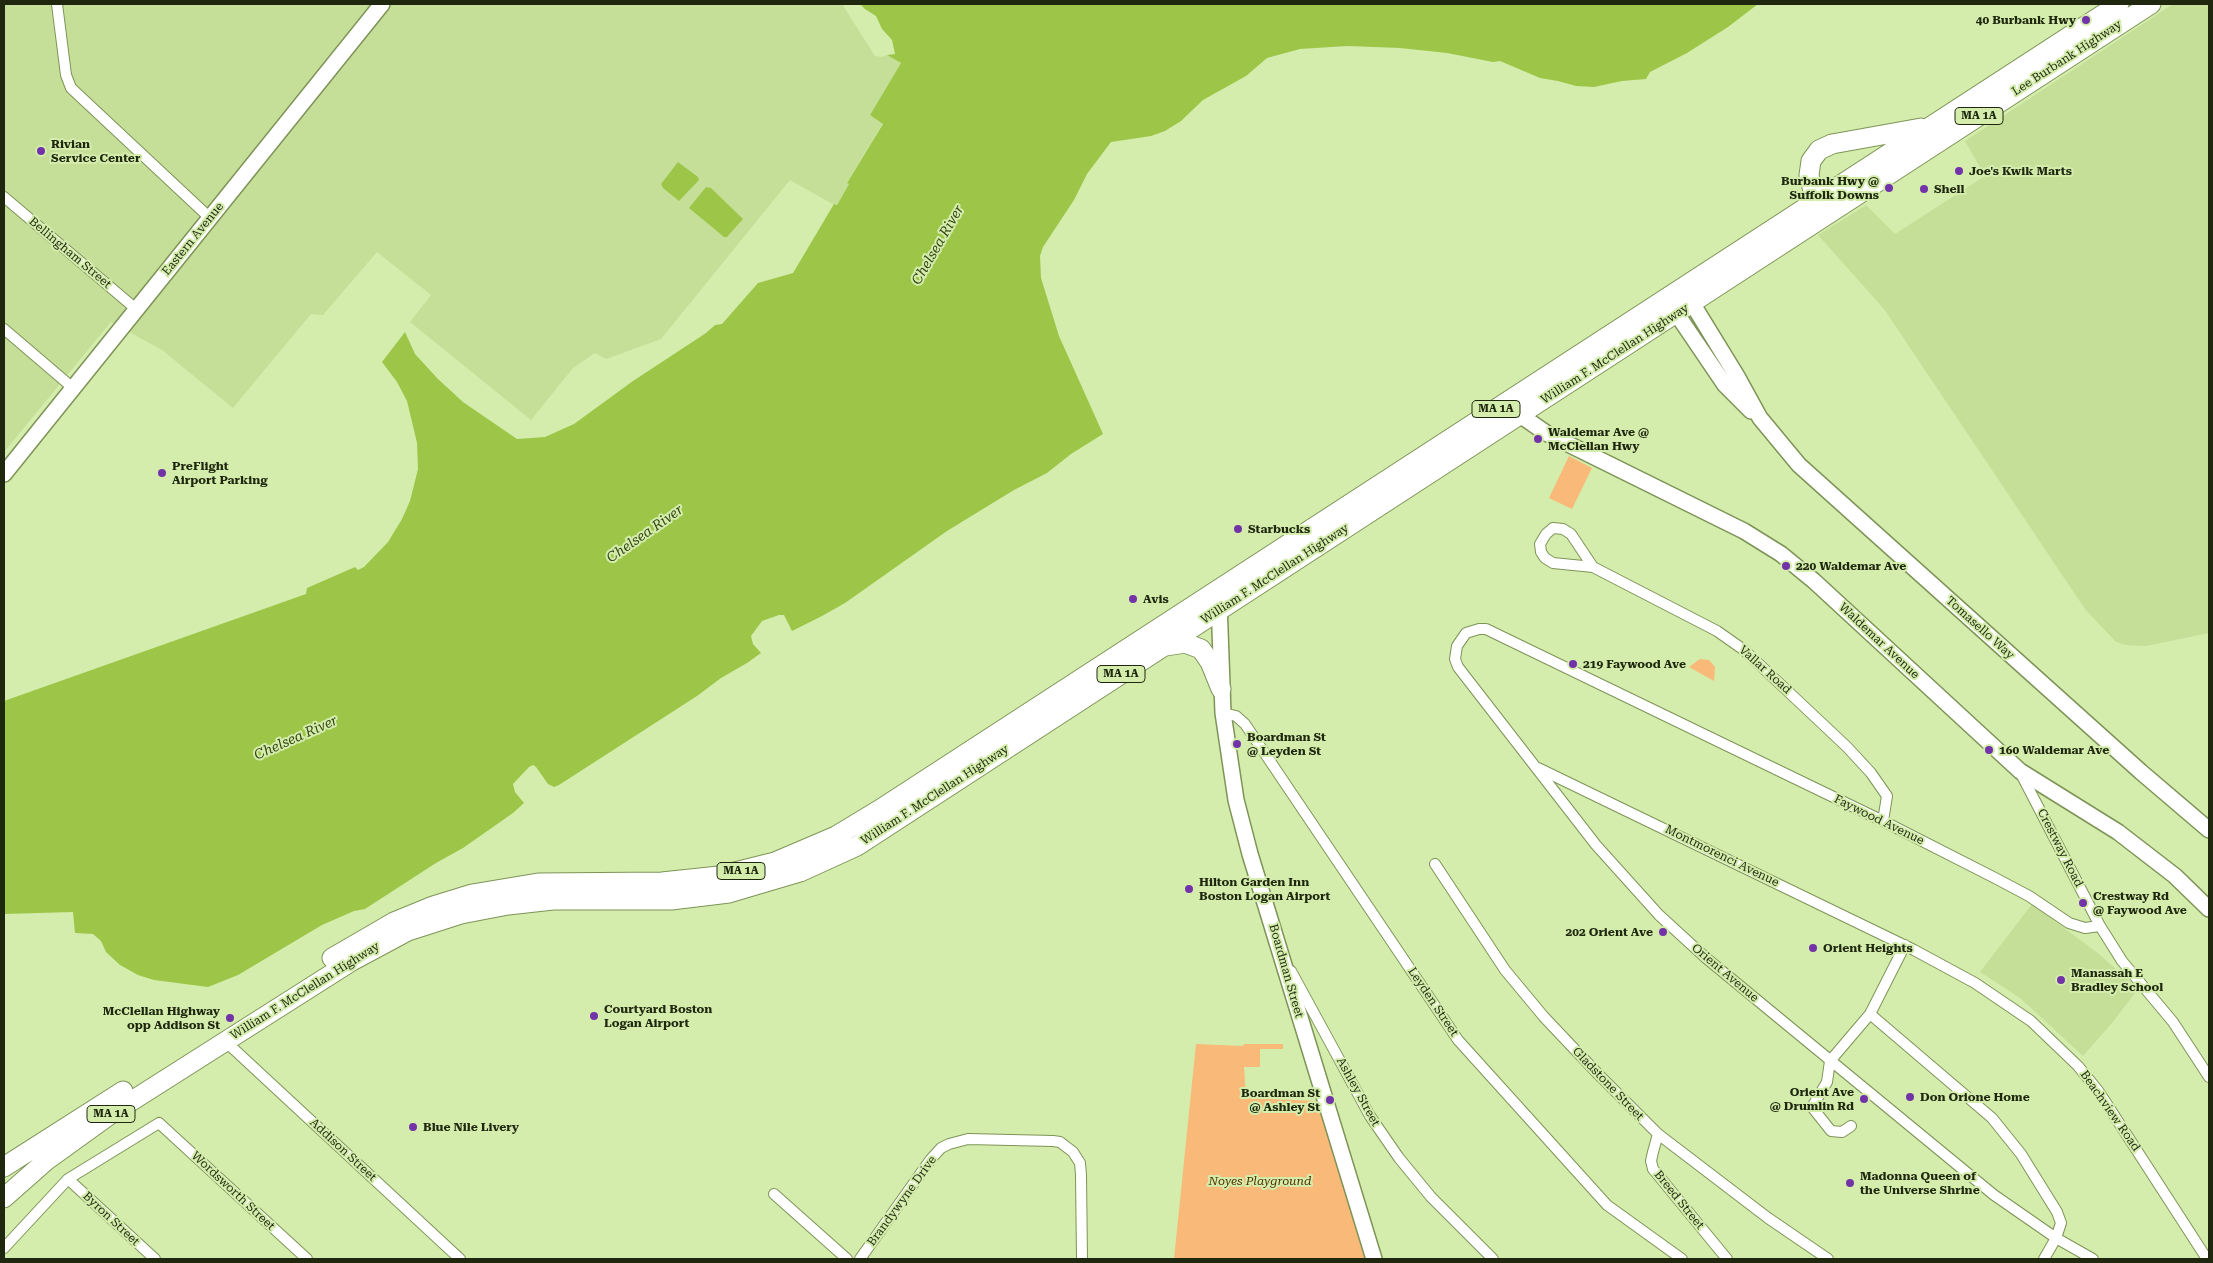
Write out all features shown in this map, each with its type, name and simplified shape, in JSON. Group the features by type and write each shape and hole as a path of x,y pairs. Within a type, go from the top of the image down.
{"highway":[{"name":"Lee Burbank Highway","path":"1801,221 1930,127 2119,4"},
{"name":"Lee Burbank Highway","path":"1823,206 2151,4"},
{"path":"1823,206 1812,187 1809,172 1812,159 1819,150 1832,144 1930,127"},
{"name":"William F. McClellan Highway","path":"4,1198 80,1135 374,948 408,932 453,916 497,906 542,901 654,900 704,897 745,889 800,872 836,857 877,834 1219,609 1520,415 1671,306 1692,303 1801,221"},
{"name":"William F. McClellan Highway","path":"4,1167 358,942 417,912 472,894 521,885 571,882 670,882 719,876 767,864 820,843 864,820 1219,588 1671,306 1801,221"},
{"path":"1162,647 1185,643 1199,648 1210,662 1221,690"}],"street":[{"path":"57,4 66,70 71,88 210,218"},
{"name":"Eastern Avenue","path":"4,474 382,4"},
{"name":"Bellingham Street","path":"4,197 136,309"},
{"name":"Tomasello Way","path":"1692,303 1760,418"},
{"name":"Tomasello Way","path":"1671,306 1724,385 1760,418 1791,456 1826,490 2134,766 2209,830"},
{"path":"4,329 73,388"},
{"name":"Waldemar Avenue","path":"1520,415 1546,433 1744,532 1781,554 1814,581 2020,771 2118,832 2175,876 2209,909"},
{"name":"Vallar Road","path":"1593,567 1571,534 1563,529 1553,528 1546,534 1540,544 1541,552 1548,561 1593,567 1694,619 1744,650 1847,747 1871,773 1887,796 1883,821"},
{"name":"Boardman Street","path":"1219,588 1223,713 1232,779 1241,822 1374,1259"},
{"name":"Faywood Avenue","path":"1486,629 1883,821 2021,892 2069,923 2085,928 2100,926"},
{"name":"Orient Avenue","path":"1486,629 1474,630 1462,636 1455,651 1456,663 1596,845 1648,905 1706,958 1994,1196 2056,1238 2092,1259"},
{"name":"Leyden Street","path":"1223,713 1236,716 1245,724 1458,1040 1607,1205 1682,1259"},
{"name":"Montmorenci Avenue","path":"1538,768 1905,945"},
{"name":"Crestway Road","path":"2020,771 2100,926"},
{"name":"Gladstone Street","path":"1435,864 1505,970 1544,1017 1598,1074 1658,1134 1768,1218 1828,1259"},
{"path":"2100,926 2122,961 2173,1022 2209,1077"},
{"path":"1851,1126 1842,1132 1831,1131 1812,1107 1826,1082 1830,1061 1870,1014 1905,945"},
{"name":"Beachview Road","path":"1905,945 1996,996 2030,1021 2078,1066 2100,1092 2207,1259"},
{"name":"Ashley Street","path":"1282,956 1370,1116 1399,1158 1431,1197 1493,1259"},
{"path":"1870,1014 1985,1112 2021,1154 2057,1212 2061,1223 2056,1238 2044,1259"},
{"path":"1300,1018 1317,1017"},
{"name":"Addison Street","path":"225,1041 460,1259"},
{"name":"Wordsworth Street","path":"68,1179 159,1123 308,1259"},
{"name":"Breed Street","path":"1658,1134 1651,1161 1653,1170 1727,1259"},
{"name":"Brandywyne Drive","path":"860,1259 930,1159 941,1148 968,1139 1053,1140 1060,1142 1073,1152 1080,1163 1082,1259"},
{"path":"4,1248 68,1179"},
{"name":"Byron Street","path":"68,1179 154,1259"},
{"path":"774,1194 847,1259"}],"shaded area":[{"path":"4,4 842,4 875,56 887,55 901,63 870,115 883,123 847,182 849,184 836,206 790,180 661,339 606,359 595,353 573,368 531,420 410,322 431,295 377,252 323,315 311,314 233,408 162,350 111,322 4,452"},
{"path":"2173,4 2209,4 2209,633 2146,646 2126,645 2116,642 2085,609 1884,309 1818,235 1866,205 1895,234 1985,176 1965,141"},
{"name":"Manassah E Bradley School","path":"2032,904 2099,954 2138,989 2083,1056 2020,998 1980,972"}],"green space":[{"path":"1569,456 1592,468 1572,509 1549,498"},
{"path":"1700,659 1709,660 1715,667 1714,681 1689,667"},
{"name":"Noyes Playground","path":"1196,1044 1243,1046 1244,1044 1283,1044 1283,1049 1260,1049 1260,1067 1244,1067 1246,1098 1319,1101 1366,1259 1174,1259"}],"water":[{"name":"Chelsea River","path":"860,4 1758,4 1728,27 1687,53 1650,72 1646,79 1622,81 1594,87 1576,86 1540,78 1500,61 1493,62 1447,53 1400,48 1347,46 1300,49 1267,58 1246,76 1203,100 1181,121 1165,131 1151,136 1111,142 1087,174 1074,200 1043,247 1040,256 1041,278 1059,336 1103,434 1071,454 1047,473 1014,490 947,531 845,603 822,616 792,631 784,615 762,621 751,636 753,644 761,653 747,663 721,678 697,696 559,785 554,787 548,784 536,767 533,765 529,767 513,784 515,792 524,803 513,813 463,848 436,863 365,909 354,911 322,925 238,975 208,987 154,980 138,975 120,965 106,952 101,941 93,934 75,933 73,912 4,914 4,701 306,594 307,588 355,567 358,570 364,567 388,542 402,519 410,501 418,469 417,443 407,401 397,382 382,362 405,332 415,354 463,402 517,439 545,437 574,424 715,325 722,324 758,283 793,273 834,204 837,205 849,184 847,183 883,124 870,115 901,63 887,55 895,54 892,40 882,29 876,16"},
{"path":"678,162 698,177 699,180 679,201 663,188 661,184"},
{"path":"706,187 711,188 743,219 727,237 724,237 689,208"}],"place":[{"name":"40 Burbank Hwy","path":"2086,20"},
{"name":"Rivian Service Center","path":"41,151"},
{"name":"Joe's Kwik Marts","path":"1959,171"},
{"name":"Burbank Hwy @ Suffolk Downs","path":"1889,188"},
{"name":"Shell","path":"1924,189"},
{"name":"Waldemar Ave @ McClellan Hwy","path":"1538,439"},
{"name":"PreFlight Airport Parking","path":"162,473"},
{"name":"Starbucks","path":"1238,529"},
{"name":"220 Waldemar Ave","path":"1786,566"},
{"name":"Avis","path":"1133,599"},
{"name":"219 Faywood Ave","path":"1573,664"},
{"name":"Boardman St @ Leyden St","path":"1237,744"},
{"name":"160 Waldemar Ave","path":"1989,750"},
{"name":"Hilton Garden Inn Boston Logan Airport","path":"1189,889"},
{"name":"Crestway Rd @ Faywood Ave","path":"2083,903"},
{"name":"202 Orient Ave","path":"1663,932"},
{"name":"Orient Heights","path":"1813,948"},
{"name":"Manassah E Bradley School","path":"2061,980"},
{"name":"Courtyard Boston Logan Airport","path":"594,1016"},
{"name":"McClellan Highway opp Addison St","path":"230,1018"},
{"name":"Don Orione Home","path":"1910,1097"},
{"name":"Orient Ave @ Drumlin Rd","path":"1864,1099"},
{"name":"Boardman St @ Ashley St","path":"1330,1100"},
{"name":"Blue Nile Livery","path":"413,1127"},
{"name":"Madonna Queen of the Universe Shrine","path":"1850,1183"}]}
